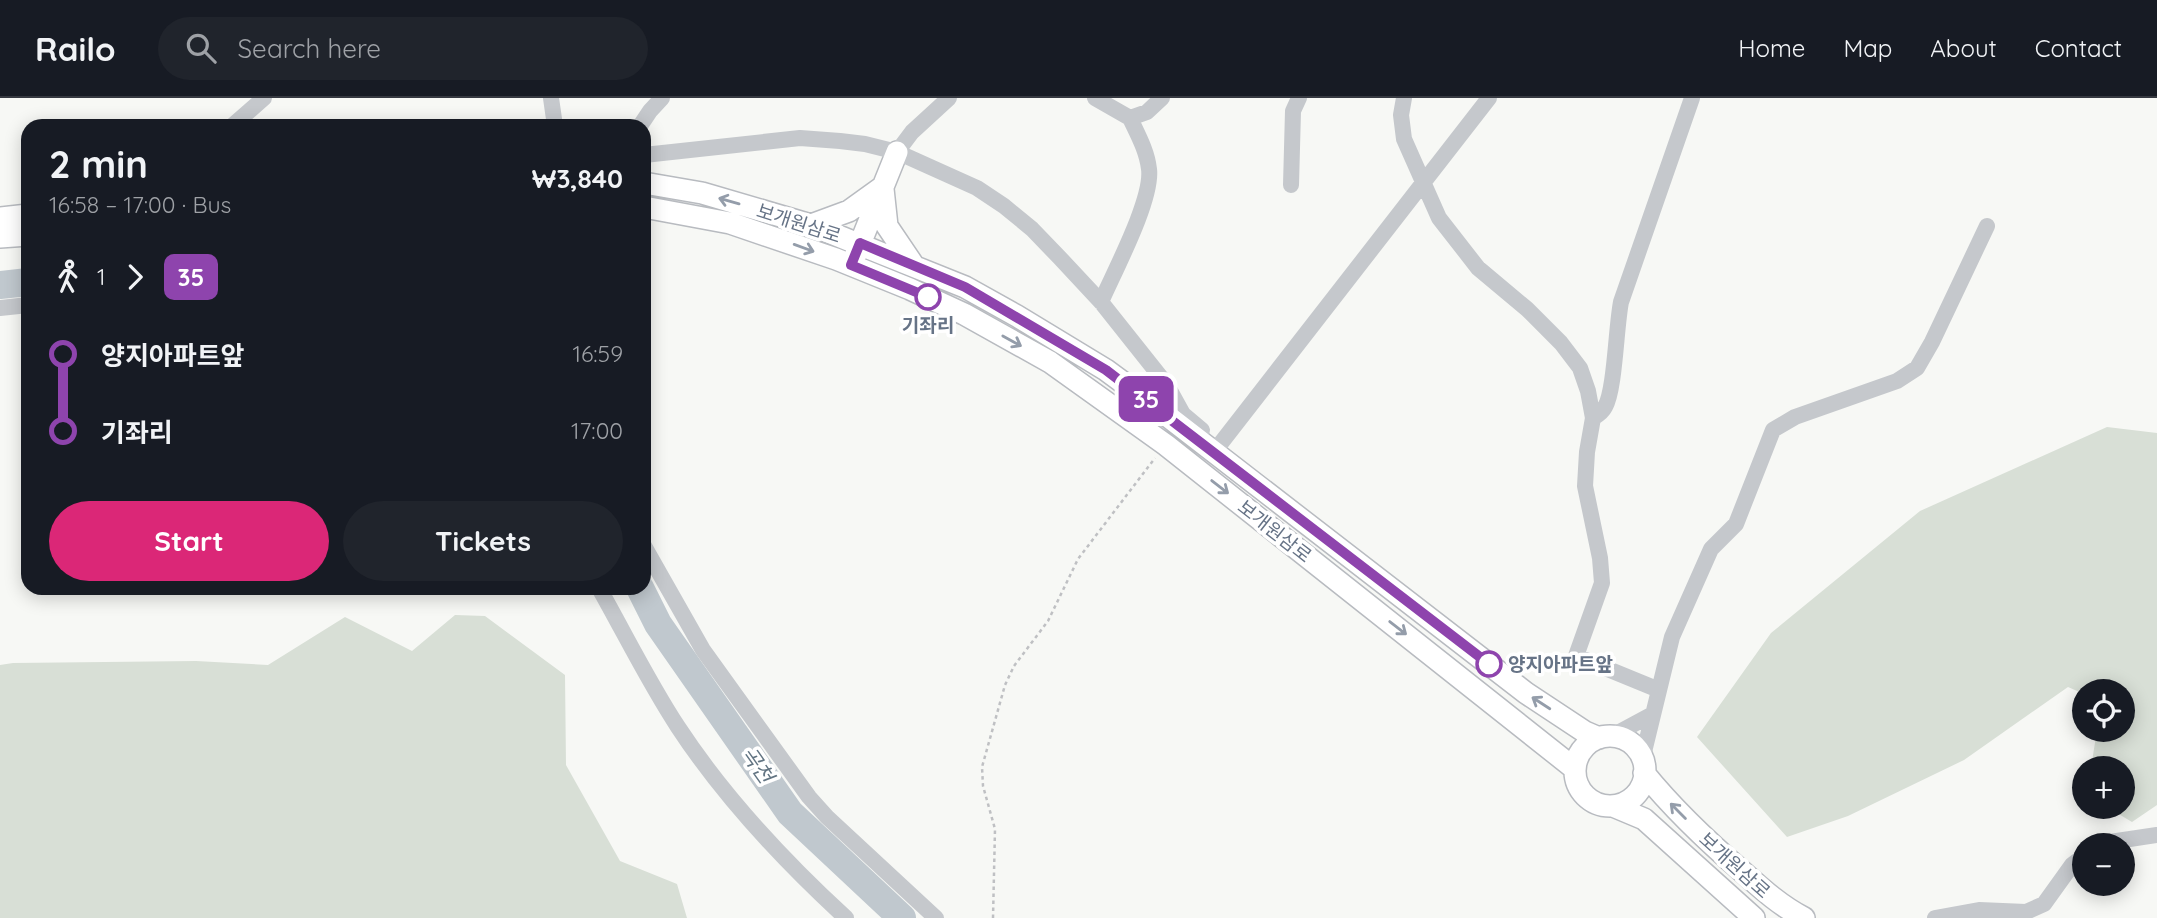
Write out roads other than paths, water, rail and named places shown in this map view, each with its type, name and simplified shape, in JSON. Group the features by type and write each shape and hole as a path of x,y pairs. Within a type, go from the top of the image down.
{"main road":[{"path":"851,265 897,152"},
{"name":"보개원삼로","path":"651,184 702,193 811,225 860,243 965,287 1106,370 1217,448 1526,693 1585,732 1605,737 1620,737 1634,746 1661,794 1714,848 1772,898 1804,918"},
{"path":"811,225 849,211 883,186"},
{"path":"883,186 887,226 914,266"},
{"name":"보개원삼로","path":"651,208 730,223 851,265 964,314 1050,362 1166,444 1575,769 1577,784 1586,796 1599,804 1613,806 1644,819 1748,915"},
{"path":"0,218 21,216"},
{"path":"0,237 21,236"},
{"path":"1575,769 1583,748 1605,737"},
{"path":"1613,806 1633,796 1642,784 1643,766"}],"street":[{"path":"240,119 264,98"},
{"path":"551,98 554,119"},
{"path":"645,119 662,98"},
{"path":"897,152 912,132 949,98"},
{"path":"1095,98 1130,118 1147,154 1150,173 1147,196 1101,302"},
{"path":"1130,118 1147,112 1162,98"},
{"path":"1291,185 1293,111 1298,98"},
{"path":"1404,98 1401,115 1404,139 1439,218 1478,268 1562,343 1580,368 1588,391 1592,418 1585,486 1600,558 1602,583 1576,656 1659,690"},
{"path":"1217,448 1489,98"},
{"path":"1592,418 1604,411 1609,399 1616,325 1621,302 1692,98"},
{"name":"보개원삼로","path":"651,154 800,138 866,144 897,152 976,188 1032,229 1101,302 1167,385 1184,414 1217,448"},
{"path":"1643,766 1651,715 1672,637 1711,549 1736,524 1773,430 1795,417 1896,381 1917,368 1987,226"},
{"path":"0,308 21,306"},
{"path":"651,558 703,650 809,797 936,918"},
{"path":"603,595 678,726 719,783 767,839 846,918"},
{"path":"1605,737 1651,715"},
{"path":"2135,838 2157,835"},
{"path":"1935,918 1979,910 2026,912 2044,904 2072,865"}],"waterway":[{"name":"곡천","path":"0,285 21,283"},
{"name":"곡천","path":"644,595 658,624 790,813 902,918"}],"place":[{"name":"기좌리","path":"928,297"},
{"name":"양지아파트앞","path":"1489,664"}]}
